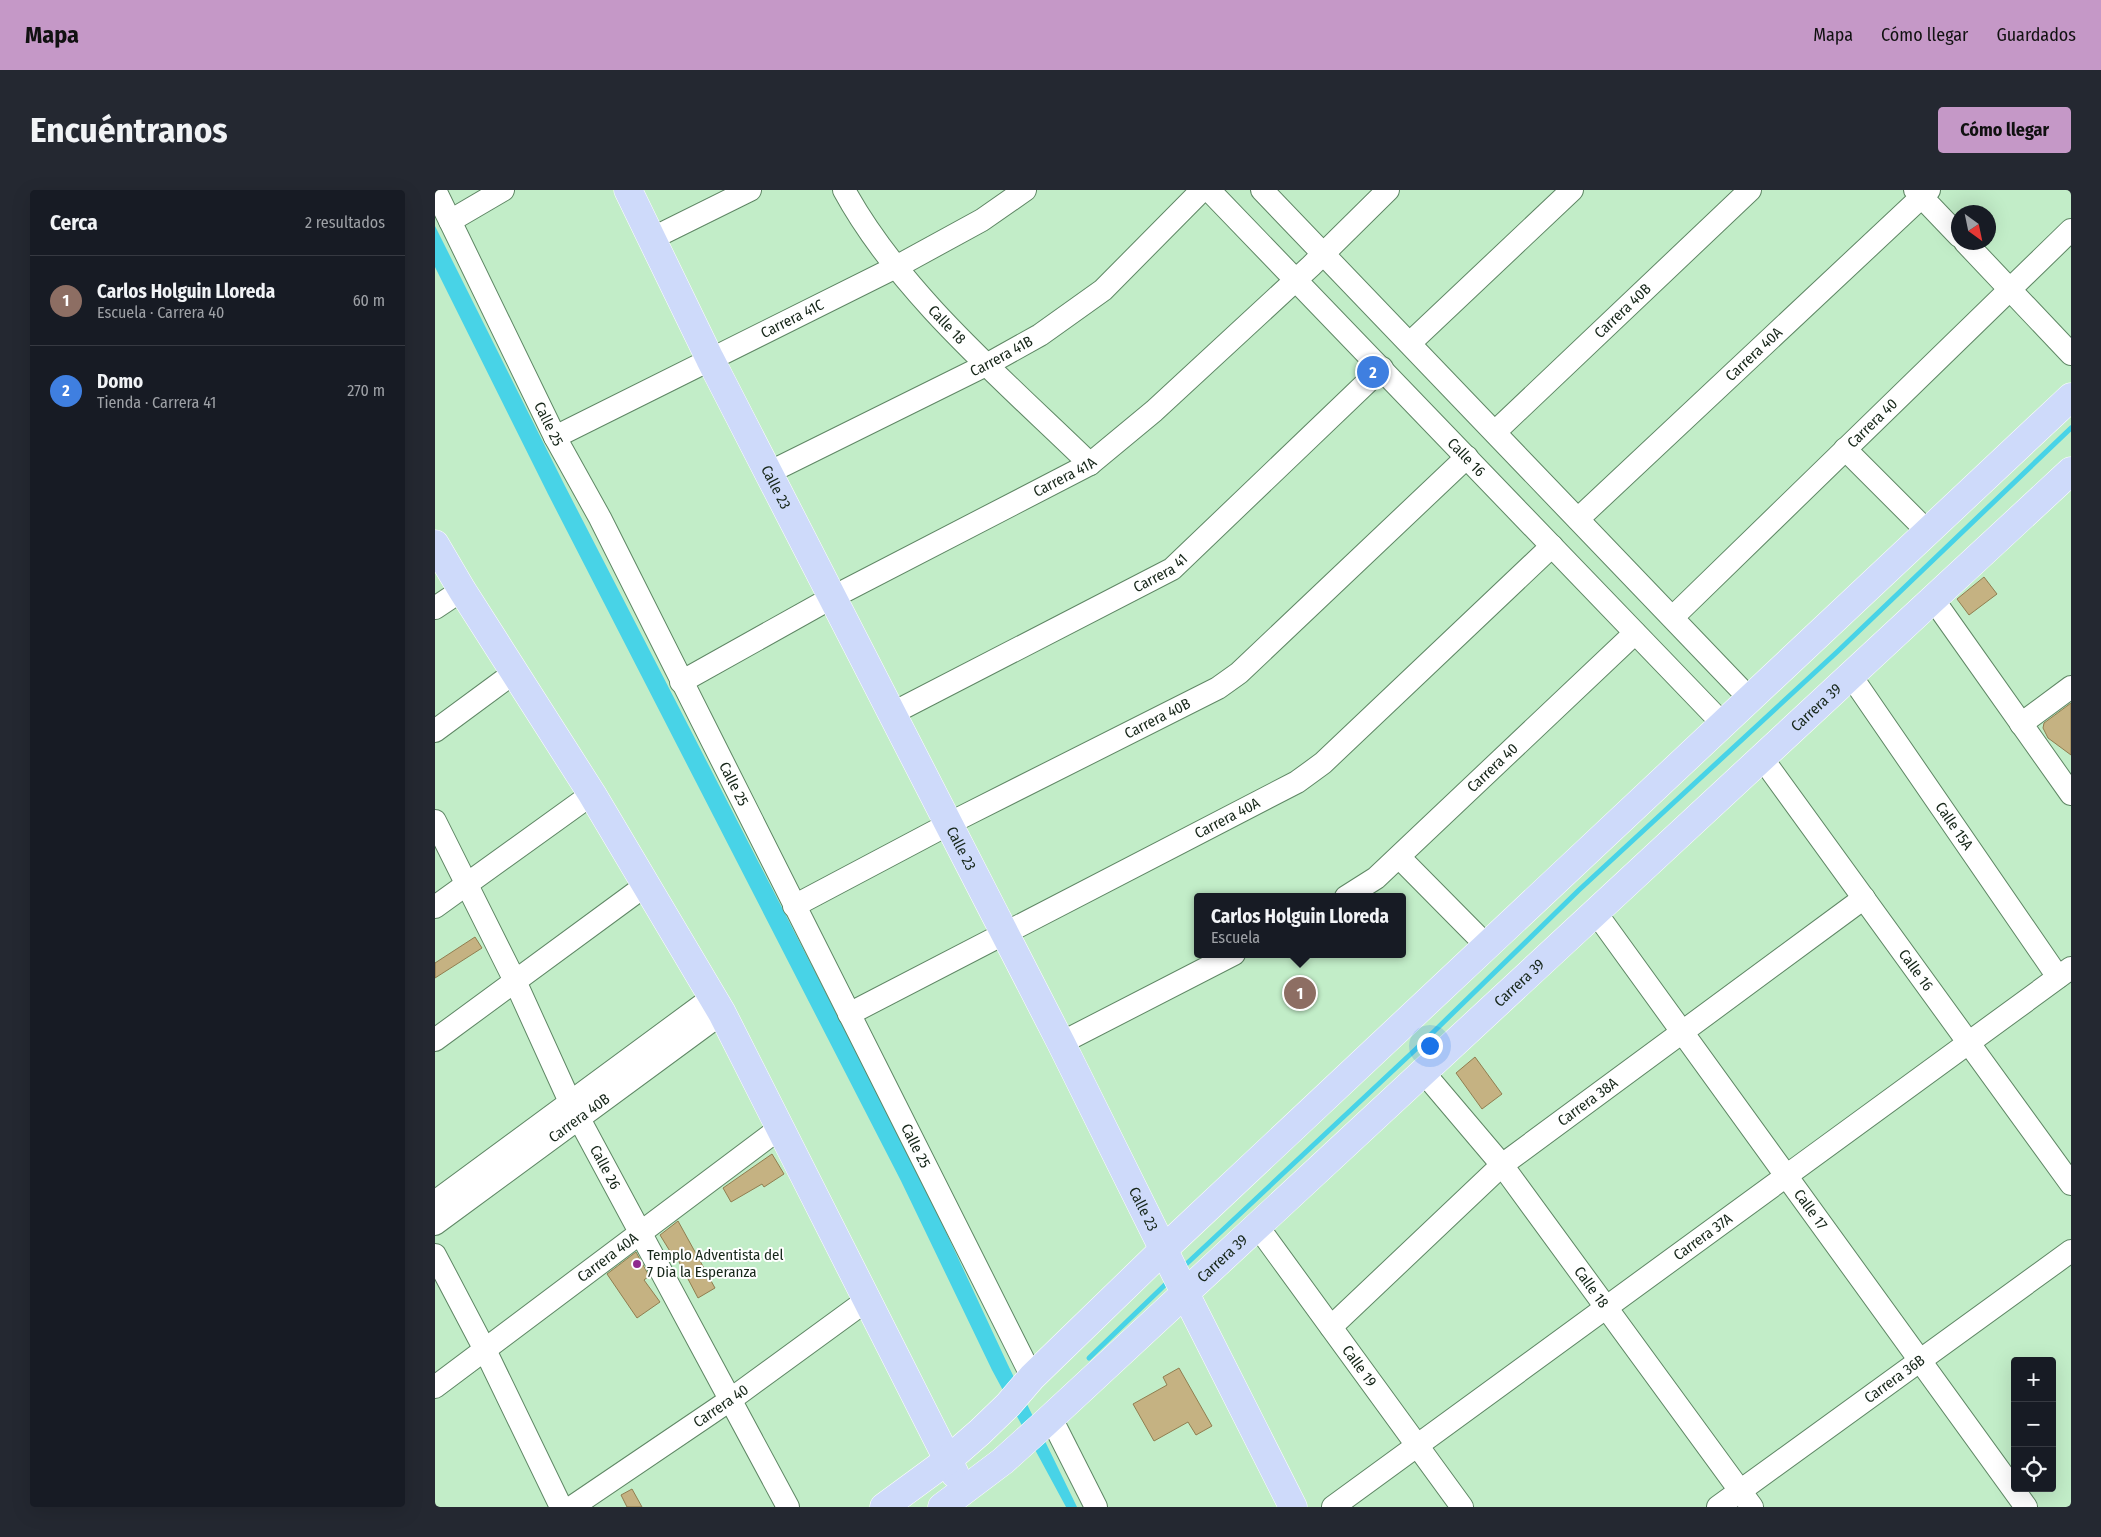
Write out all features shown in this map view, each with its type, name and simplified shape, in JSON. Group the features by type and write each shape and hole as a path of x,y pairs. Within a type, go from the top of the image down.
{"main road":[{"name":"Calle 23","path":"628,190 710,359 1061,1043 1293,1507"},
{"name":"Carrera 39","path":"942,1507 968,1499 1040,1428 1174,1270 1487,946 2071,397"},
{"name":"Carrera 39","path":"884,1507 948,1460 1015,1397 1174,1270 1258,1227 2071,471"},
{"path":"435,544 462,590 592,794 718,1005 968,1499"},
{"name":"Carrera 39","path":"968,1499 1015,1397"}],"street":[{"name":"Calle 25","path":"435,190 555,438 600,518 849,1014 1015,1397"},
{"path":"450,221 503,190"},
{"path":"651,239 750,190"},
{"name":"Calle 18","path":"844,190 881,250 943,321 1090,464"},
{"name":"Carrera 41B","path":"768,473 988,364 1040,335 1103,290 1202,190"},
{"name":"Calle 16","path":"1209,190 1723,724"},
{"path":"1262,190 1750,699"},
{"name":"Carrera 41A","path":"681,682 833,597 1090,464 1154,411 1389,190"},
{"path":"1410,343 1573,190"},
{"name":"Carrera 40B","path":"1495,432 1750,190"},
{"name":"Carrera 41C","path":"555,438 896,267 982,220 1016,192"},
{"path":"1922,192 1951,226"},
{"name":"Carrera 40A","path":"1579,519 1922,192"},
{"name":"Carrera 40","path":"1673,617 2071,230"},
{"path":"1972,250 2071,354"},
{"name":"Carrera 41","path":"893,714 1172,569 1382,368"},
{"path":"1845,449 1928,532"},
{"name":"Carrera 40B","path":"794,906 948,824 1161,715 1218,688 1239,673 1467,457"},
{"name":"Carrera 40A","path":"849,1014 1297,782 1323,763 1552,546"},
{"path":"435,608 462,590"},
{"path":"1933,600 2071,794"},
{"name":"Carrera 40","path":"1352,893 1376,878 1399,857 1635,633"},
{"path":"435,731 515,672"},
{"name":"Calle 15A","path":"1851,676 2065,972"},
{"path":"2021,724 2071,687"},
{"name":"Calle 16","path":"1762,758 2071,1184"},
{"path":"435,907 592,794"},
{"name":"Calle 26","path":"435,821 515,982 574,1110 788,1507"},
{"path":"1399,857 1487,946"},
{"path":"435,1040 646,885"},
{"name":"Carrera 38A","path":"1331,1327 1502,1165 1864,898"},
{"name":"Calle 17","path":"1596,913 2025,1507"},
{"path":"1061,1043 1226,958"},
{"name":"Carrera 37A","path":"1333,1507 2065,972"},
{"name":"Carrera 40B","path":"435,1202 574,1110 718,1005"},
{"name":"Calle 18","path":"1424,1073 1502,1165 1605,1309 1746,1499"},
{"name":"Carrera 40B","path":"435,1224 574,1110"},
{"name":"Carrera 40A","path":"435,1387 780,1128"},
{"name":"Calle 19","path":"1258,1227 1462,1507"},
{"name":"Carrera 36B","path":"1718,1507 1746,1499 1920,1361 2071,1251"},
{"path":"435,1255 485,1350 561,1507"},
{"name":"Carrera 40","path":"572,1507 730,1400 867,1300"},
{"path":"1040,1428 1096,1507"}],"water":[{"path":"435,226 565,486 918,1172 1077,1507 1066,1507 992,1370 901,1181 548,494 435,267"}],"building":[{"path":"1984,577 1997,594 1969,615 1957,599"},
{"path":"2071,703 2071,755 2048,738 2043,728 2044,723"},
{"path":"475,937 482,948 435,978 435,963"},
{"path":"1475,1057 1502,1094 1482,1109 1456,1073"},
{"path":"772,1154 784,1174 764,1187 762,1184 731,1202 723,1188"},
{"path":"678,1221 715,1288 698,1298 678,1260 676,1261 660,1235"},
{"path":"636,1252 649,1276 644,1280 660,1302 637,1318 607,1274"},
{"path":"1179,1368 1212,1426 1196,1435 1188,1422 1154,1441 1133,1404 1167,1385 1163,1377"},
{"path":"632,1489 642,1507 627,1507 621,1495"}],"waterway":[{"path":"1181,1269 1416,1049 1579,890 1837,652 2071,428"},
{"path":"1089,1358 1170,1280"}],"place":[{"name":"Domo","path":"1373,372"},
{"name":"Carlos Holguin Lloreda","path":"1300,993"},
{"name":"Templo Adventista del 7 Dia la Esperanza","path":"637,1264"}]}
